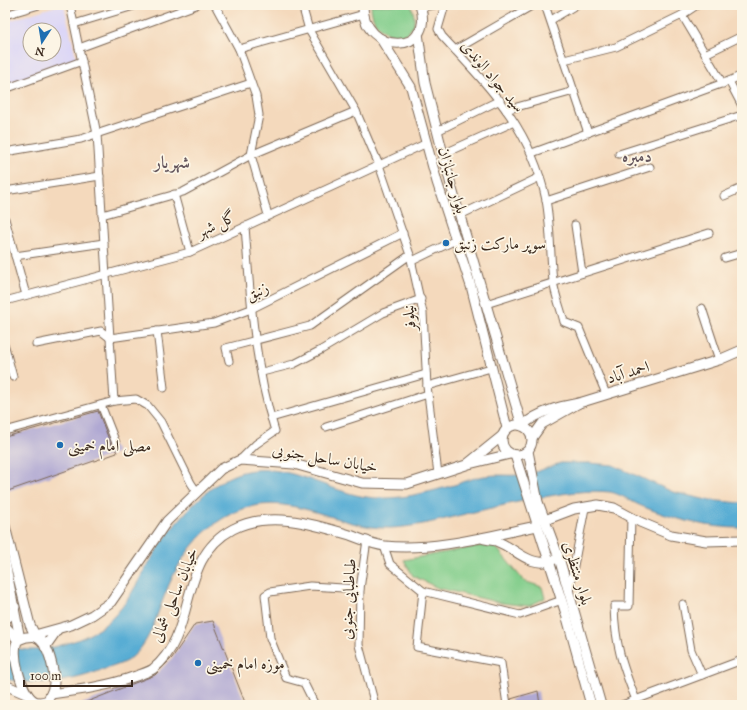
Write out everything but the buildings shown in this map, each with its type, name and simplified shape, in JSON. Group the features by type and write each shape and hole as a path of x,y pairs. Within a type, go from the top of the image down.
{"main road":[{"name":"بلوار جانبازان","path":"421,6 422,22 418,33 425,83 460,215 522,426"},
{"name":"بلوار جانبازان","path":"363,9 372,31 381,39 411,87 427,142 436,182 470,286 491,368 505,432"},
{"path":"381,39 392,44 404,44 410,41 418,33"},
{"name":"احمد آباد","path":"532,438 542,424 579,403 719,360 742,350"},
{"path":"522,426 532,416 554,408 579,403"},
{"path":"466,465 512,455 522,455 528,451 532,438 529,430 522,426 512,426 505,432 502,444 512,455"},
{"name":"خیابان ساحل جنوبی","path":"17,643 57,630 92,615 111,602 167,521 221,469 240,460 294,464 362,482 407,484 466,465 505,432"},
{"name":"بلوار منتظری","path":"528,451 532,470 537,526 562,600 591,705"},
{"name":"بلوار منتظری","path":"512,455 534,503 545,520 559,558 601,705"},
{"path":"545,520 598,505 614,508 671,535 706,541 742,540"},
{"name":"خیابان ساحلی شمالی","path":"38,703 50,697 118,682 152,670 169,652 184,617 201,560 210,546 233,529 254,522 274,519 324,527 384,546 430,546 537,526"},
{"path":"5,526 30,625 35,636 45,647 52,668 50,697"},
{"path":"476,538 496,541 532,561 549,562 559,558"},
{"path":"5,562 15,607 20,677 27,693"},
{"path":"5,620 12,613 15,607"},
{"path":"5,626 17,643"},
{"path":"45,647 57,630"},
{"path":"5,635 17,643"},
{"path":"5,685 27,693 38,703"}],"street":[{"path":"5,15 39,5"},
{"path":"70,5 97,134 114,401"},
{"path":"74,24 137,5"},
{"path":"79,48 196,5"},
{"path":"215,5 239,49 251,82 259,115 251,155 268,215"},
{"name":"نیلوفر","path":"302,5 309,30 356,111 379,165 411,258 421,300 427,386 438,474"},
{"path":"421,6 434,5"},
{"name":"سید جواد الوندی","path":"445,5 438,29 442,36 500,100 532,153 546,200 552,241 553,282 564,322 578,328 606,394"},
{"path":"455,50 533,5"},
{"path":"545,5 588,132"},
{"path":"551,20 576,5"},
{"path":"564,60 616,47 682,15 697,5"},
{"path":"239,49 309,30 363,9"},
{"path":"682,15 705,54 742,106"},
{"path":"705,54 742,36"},
{"path":"5,89 82,61"},
{"path":"532,153 742,75"},
{"path":"5,152 81,139 251,82"},
{"path":"506,110 574,91"},
{"path":"437,131 500,100"},
{"path":"102,215 183,192 251,155 356,111"},
{"path":"619,154 742,115"},
{"path":"443,154 514,122"},
{"name":"گل شهر","path":"5,301 190,252 427,142"},
{"path":"546,200 650,167"},
{"path":"5,191 100,176"},
{"path":"460,215 540,177"},
{"path":"724,196 742,188"},
{"path":"174,194 190,252"},
{"path":"5,219 26,295"},
{"path":"575,225 582,274"},
{"path":"240,460 256,444 276,431 271,418 255,342 245,226"},
{"name":"زنبق","path":"110,338 214,323 251,309 403,233"},
{"path":"486,304 710,233"},
{"path":"229,361 226,348 255,342 310,326 411,258 456,240"},
{"path":"15,256 104,243"},
{"path":"725,258 742,253"},
{"path":"262,372 294,364 321,350 383,313 421,300"},
{"path":"702,308 719,360"},
{"path":"36,344 101,331 110,338"},
{"path":"157,331 164,388"},
{"path":"5,346 13,376"},
{"path":"427,386 491,368"},
{"path":"271,418 426,374"},
{"path":"326,427 428,394"},
{"path":"5,431 114,401 136,399 148,406 161,422 191,483 198,492"},
{"path":"101,405 116,443"},
{"path":"569,592 585,508"},
{"path":"631,517 628,606 614,606 615,633 621,662 636,700"},
{"name":"طباطبایی جنوبی","path":"367,540 360,589 359,645 375,705"},
{"path":"384,546 390,564 423,591 520,615 562,600"},
{"path":"315,705 304,683 287,680 286,678 270,638 265,594 310,586 360,589"},
{"path":"423,591 417,647 501,663 507,705"},
{"path":"683,604 691,650 702,675"},
{"path":"622,705 742,660"}],"shaded area":[{"path":"59,5 64,5 77,61 5,85 5,22"}],"green space":[{"path":"371,5 411,5 414,18 412,28 406,34 397,35 388,33 380,28 373,18"},
{"path":"485,545 495,546 524,581 542,587 545,598 529,606 501,603 438,588 413,576 404,560"}],"water":[{"path":"561,463 613,465 673,492 707,500 742,503 742,528 704,525 668,516 614,493 603,491 576,492 543,497 426,523 391,528 372,527 299,508 281,505 262,505 243,509 217,522 206,531 186,553 172,579 144,644 131,658 123,663 85,676 62,681 28,682 5,679 5,646 35,650 65,644 84,637 100,628 112,618 131,594 158,548 179,520 204,494 222,481 239,473 256,470 273,470 290,473 356,495 393,498 454,485 473,478 536,472"}],"place":[{"name":"سوپر مارکت زنبق","path":"446,243"},
{"name":"مصلی امام خمینی","path":"60,445"},
{"name":"موزه امام خمینی","path":"198,663"}],"district":[{"name":"دمبره","path":"637,156"},
{"name":"شهریار","path":"172,162"}]}
